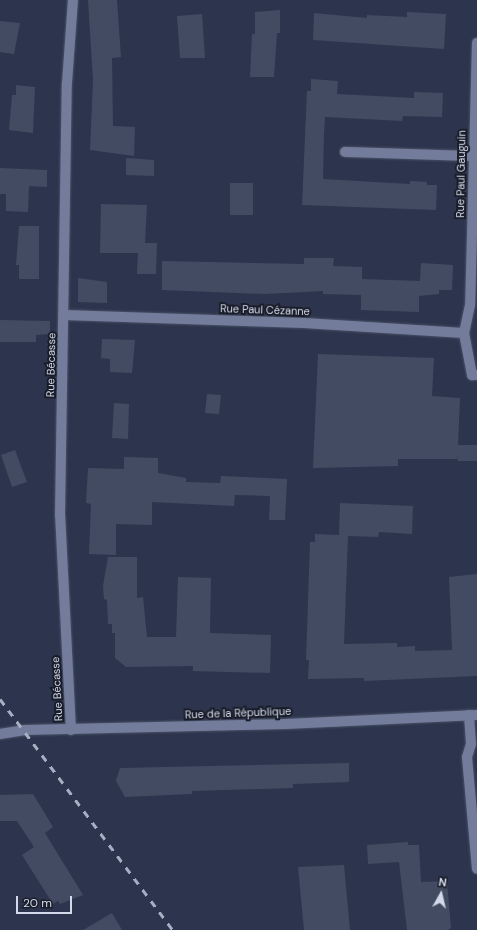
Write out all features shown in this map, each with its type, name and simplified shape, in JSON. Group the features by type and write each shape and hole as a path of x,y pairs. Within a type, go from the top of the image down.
{"street":[{"name":"Rue Bécasse","path":"71,730 60,514 67,83 73,0"},
{"name":"Rue Paul Gauguin","path":"464,333 474,305 473,156 477,43"},
{"path":"346,152 473,156"},
{"name":"Rue Paul Cézanne","path":"64,315 304,323 464,333"},
{"path":"464,333 474,375"},
{"path":"473,715 472,744 467,757 477,869"},
{"name":"Rue de la République","path":"0,734 24,730 71,730 473,715"}],"building":[{"path":"88,0 117,0 121,57 112,58 113,126 135,127 134,156 90,150 93,80"},
{"path":"280,10 280,33 277,33 274,77 250,77 252,34 255,34 255,12"},
{"path":"407,12 446,14 444,49 313,40 314,13 367,18 367,15 407,17"},
{"path":"202,14 205,58 180,58 177,16"},
{"path":"0,21 20,23 14,54 0,52"},
{"path":"311,79 338,81 337,94 414,98 414,92 443,93 442,117 403,116 402,121 325,117 324,133 323,179 410,184 410,181 427,182 427,185 437,185 436,210 302,205 307,91 311,91"},
{"path":"16,85 35,87 33,133 9,130 12,95 16,95"},
{"path":"126,158 154,160 154,176 126,175"},
{"path":"0,168 47,170 47,187 29,186 28,212 6,211 6,194 0,194"},
{"path":"230,183 253,183 253,215 230,215"},
{"path":"101,204 147,205 145,243 157,243 156,274 137,274 138,253 100,253"},
{"path":"19,226 39,226 39,279 19,279 19,265 16,265"},
{"path":"304,258 334,258 333,266 362,267 362,279 420,281 421,263 453,265 452,290 439,290 439,294 419,296 419,312 361,310 361,295 323,294 323,291 265,294 162,290 162,261 304,264"},
{"path":"78,278 107,282 107,303 78,302"},
{"path":"0,320 50,321 50,334 36,335 36,342 0,342"},
{"path":"102,339 135,340 132,373 110,372 110,359 101,358"},
{"path":"318,354 434,358 432,396 460,398 458,445 477,445 477,461 458,461 457,455 457,459 398,459 398,466 313,468"},
{"path":"207,394 221,395 219,414 205,413"},
{"path":"114,403 129,404 128,439 112,438"},
{"path":"15,450 27,482 12,487 1,455"},
{"path":"124,457 158,458 158,473 186,478 186,482 220,483 221,476 287,479 285,520 269,520 270,496 235,495 234,506 152,502 152,525 116,524 116,555 89,554 91,504 86,503 88,468 124,469"},
{"path":"340,503 413,506 412,534 379,532 378,537 348,536 344,644 397,643 397,647 415,646 415,651 452,650 449,577 477,574 477,676 364,681 364,678 308,679 309,660 306,660 310,542 315,542 315,534 339,535"},
{"path":"108,557 137,557 137,598 143,597 147,637 176,637 178,577 211,578 210,633 271,635 270,673 193,671 193,666 126,667 115,658 115,633 112,633 112,624 108,624 107,600 104,599 103,586"},
{"path":"349,763 349,782 293,784 293,788 192,791 192,794 125,797 116,781 120,768"},
{"path":"33,794 53,827 45,833 83,895 60,904 58,901 53,904 22,855 34,847 17,821 0,821 0,795"},
{"path":"408,842 408,845 419,845 421,882 447,881 451,928 448,930 407,930 399,862 368,864 367,845"},
{"path":"344,865 350,930 304,930 298,867"},
{"path":"112,913 122,930 83,930"}],"railway":[{"path":"0,699 173,930"}]}
